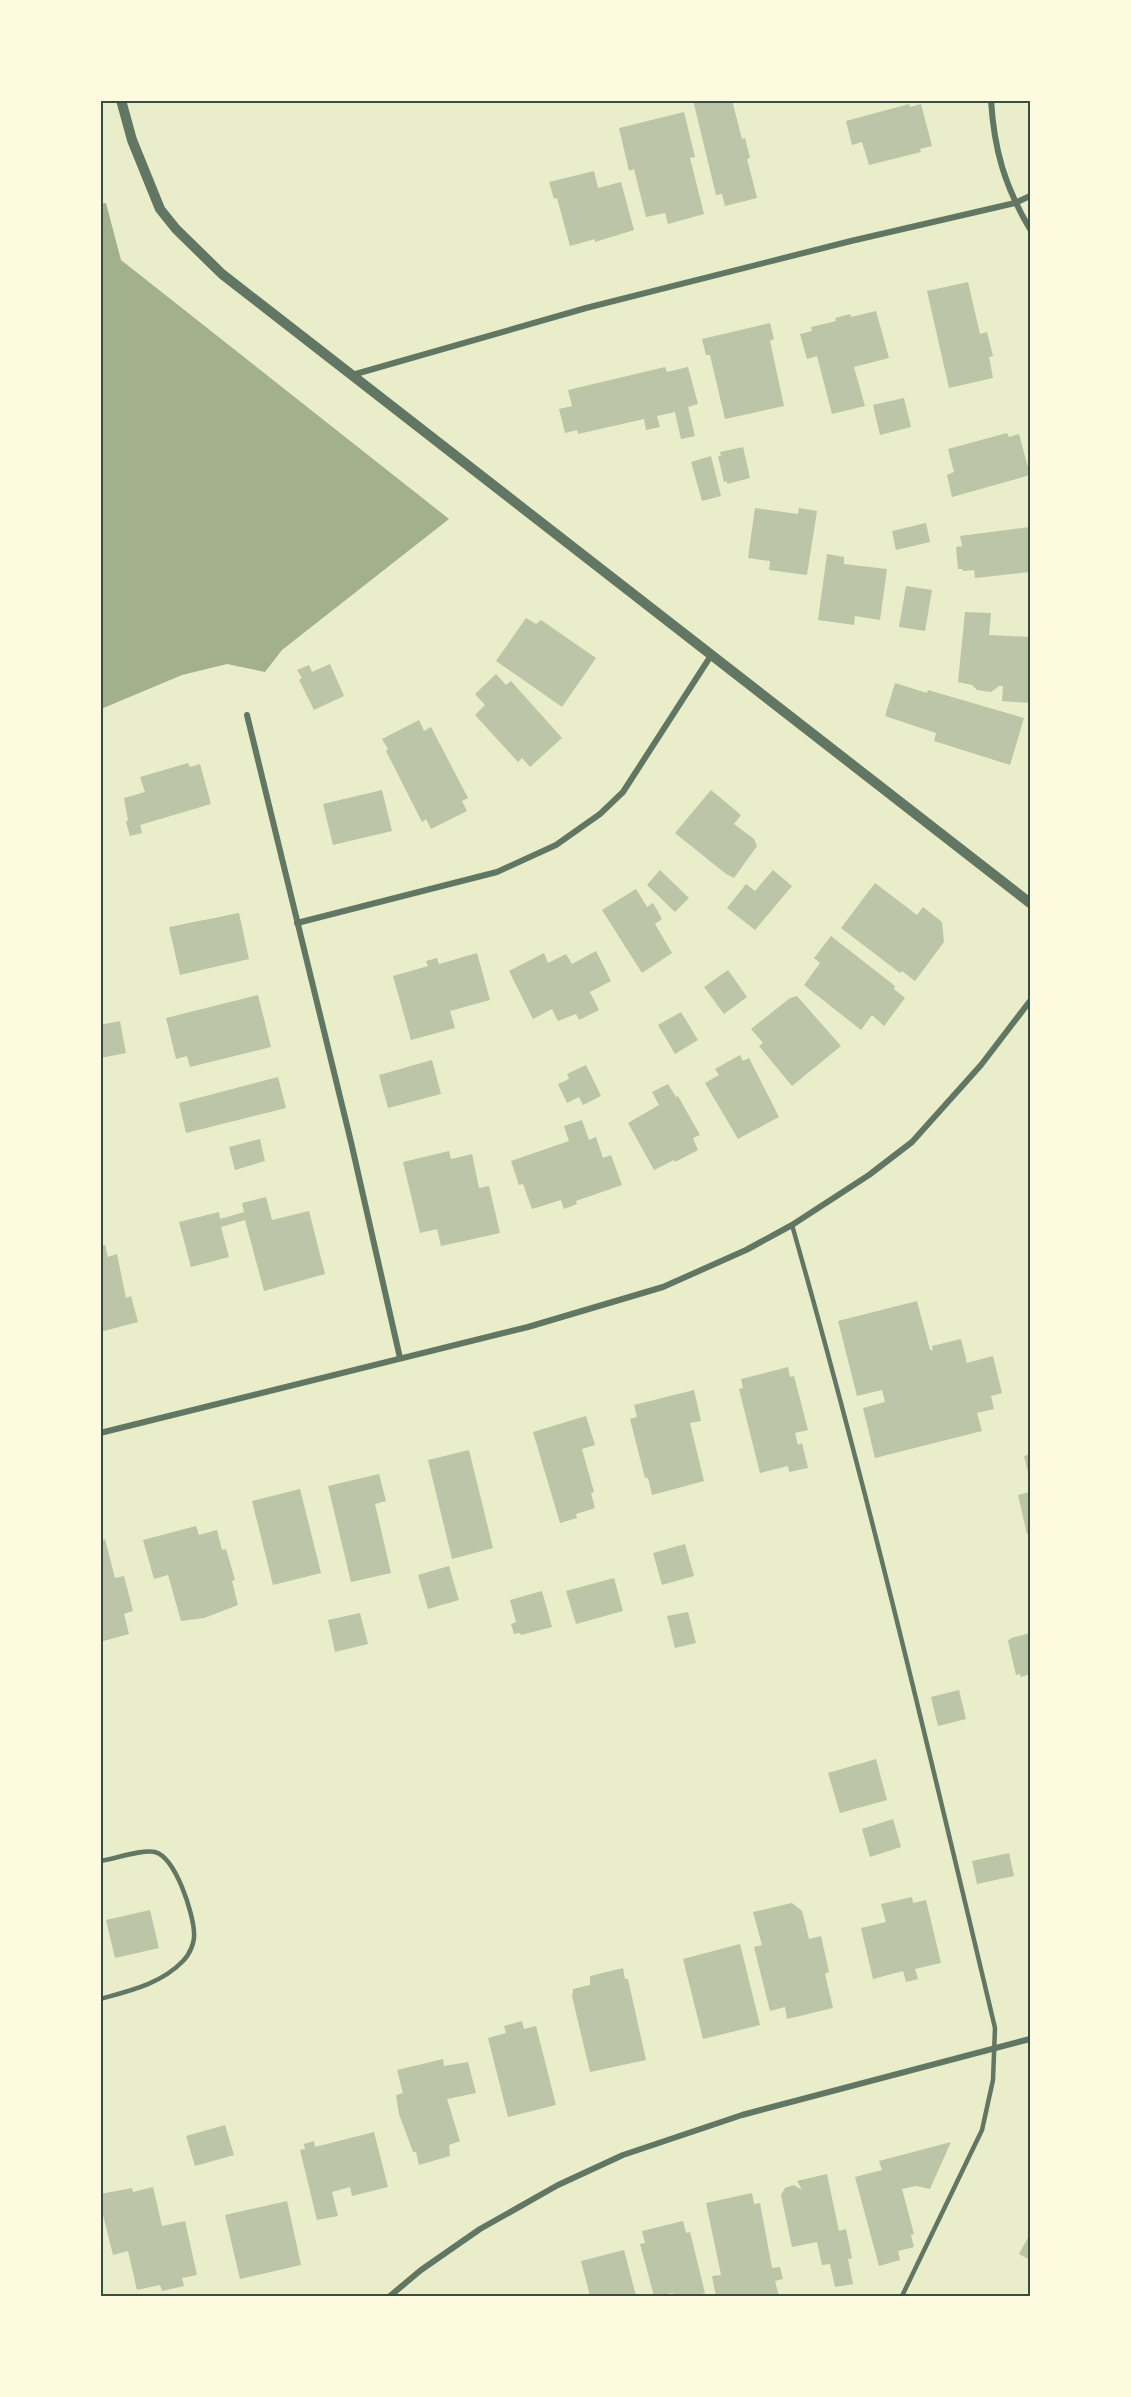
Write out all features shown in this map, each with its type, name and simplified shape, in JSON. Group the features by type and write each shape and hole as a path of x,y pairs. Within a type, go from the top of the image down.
{"street":[{"path":"121,100 132,140 160,209 176,229 222,274 1030,903"},
{"path":"991,100 1001,166 1015,203 1030,229"},
{"path":"352,375 586,308 851,241 1015,203 1030,196"},
{"path":"297,923 497,872 556,845 600,814 623,792 712,654"},
{"path":"247,715 400,1358"},
{"path":"100,1433 528,1327 663,1287 746,1250 792,1225 869,1175 912,1142 981,1065 1030,1001"},
{"path":"390,2296 421,2270 480,2229 558,2184 623,2155 742,2115 1030,2039"}],"lane":[{"path":"792,1225 843,1402 995,2028 993,2080 982,2130 902,2296"},
{"path":"100,1861 155,1852 164,1858 185,1893 194,1932 192,1945 185,1959 174,1970 149,1985 100,1999"}],"shaded area":[{"path":"106,203 121,260 449,519 282,650 265,672 227,664 182,675 101,709 100,204"}],"building":[{"path":"693,100 732,100 742,139 745,138 750,158 747,159 757,198 725,206 722,194 716,195"},
{"path":"909,104 910,107 921,104 932,146 920,149 921,152 869,165 862,142 852,145 846,121"},
{"path":"684,112 695,157 690,158 704,214 668,224 665,213 646,217 634,169 629,171 619,128"},
{"path":"594,171 598,188 621,182 634,230 595,242 595,239 570,246 557,198 554,199 549,182"},
{"path":"968,282 980,334 987,332 993,356 989,357 993,378 949,388 927,291"},
{"path":"876,311 889,358 854,367 865,406 832,414 817,356 807,359 800,334 812,331 811,327 836,321 835,318"},
{"path":"770,323 774,339 770,341 784,406 725,419 710,355 706,355 702,339"},
{"path":"665,367 667,372 688,367 698,404 688,407 695,436 681,439 675,412 657,416 660,427 646,430 644,419 578,434 577,430 565,433 559,409 572,406 568,390"},
{"path":"904,398 911,427 880,435 873,405"},
{"path":"1007,433 1009,437 1019,434 1030,475 952,497 947,475 954,472 948,449"},
{"path":"743,447 750,478 727,484 727,481 724,482 718,456 721,456 720,452"},
{"path":"711,456 721,496 702,501 691,462"},
{"path":"755,508 798,514 799,508 817,511 807,575 769,570 770,561 748,558"},
{"path":"926,523 930,542 896,550 892,531"},
{"path":"1029,527 1030,572 975,578 974,570 958,569 956,547 962,546 960,536"},
{"path":"827,554 844,557 844,564 887,569 880,620 855,616 854,625 818,620"},
{"path":"906,586 932,590 925,631 899,627"},
{"path":"965,612 991,613 989,635 1030,637 1030,703 1002,701 1003,686 991,692 977,690 972,685 958,682"},
{"path":"526,618 536,624 541,620 596,658 562,707 496,661"},
{"path":"330,664 344,696 314,710 299,680 302,678 297,670 309,665 312,672"},
{"path":"496,674 506,685 511,681 562,738 530,767 522,758 518,762 475,715 485,705 475,694"},
{"path":"895,683 927,693 928,690 1024,718 1010,765 934,741 936,733 885,716"},
{"path":"419,720 424,731 431,727 468,798 462,801 467,811 431,829 426,819 422,822 382,739"},
{"path":"188,763 190,767 200,764 211,804 140,825 142,833 130,836 124,798 145,792 140,777"},
{"path":"382,790 392,831 333,845 323,804"},
{"path":"711,790 741,815 734,824 754,839 757,846 734,878 675,833"},
{"path":"660,870 689,898 675,912 647,885"},
{"path":"773,870 792,886 755,930 727,908 746,884 755,891"},
{"path":"875,883 917,915 923,907 942,922 944,942 915,981 902,971 900,973 841,928"},
{"path":"636,889 647,907 653,903 662,919 655,924 672,953 642,973 602,910"},
{"path":"239,913 249,959 180,975 169,927"},
{"path":"831,936 895,986 894,989 905,998 884,1026 872,1015 861,1030 804,985 820,963 814,958"},
{"path":"596,951 611,981 590,992 599,1010 579,1020 576,1014 558,1021 552,1009 533,1019 509,971 544,953 548,963 566,954 572,964"},
{"path":"477,953 490,1000 450,1011 455,1028 411,1040 393,976 428,966 426,961 437,958 439,964"},
{"path":"728,970 747,997 724,1014 704,987"},
{"path":"258,995 271,1047 190,1067 187,1056 176,1059 166,1018"},
{"path":"797,996 841,1046 792,1086 759,1046 763,1043 751,1029 790,998"},
{"path":"681,1012 698,1040 675,1054 658,1025"},
{"path":"120,1021 126,1053 100,1058 100,1025"},
{"path":"740,1055 743,1061 749,1058 779,1117 738,1139 705,1083 719,1075 715,1069"},
{"path":"432,1060 441,1094 388,1108 379,1075"},
{"path":"586,1065 601,1096 583,1105 579,1097 567,1103 558,1084 569,1079 567,1074"},
{"path":"278,1077 286,1108 186,1133 179,1103"},
{"path":"668,1084 676,1097 678,1096 700,1135 693,1138 698,1150 654,1170 628,1123 659,1105 652,1092"},
{"path":"582,1120 589,1140 596,1137 603,1158 611,1155 622,1185 576,1201 577,1204 564,1209 561,1200 532,1209 523,1184 519,1185 511,1161 569,1141 564,1126"},
{"path":"260,1139 265,1161 235,1170 229,1147"},
{"path":"449,1151 451,1159 472,1154 479,1188 489,1186 500,1233 441,1246 437,1229 420,1233 403,1162"},
{"path":"266,1197 272,1220 309,1211 325,1274 264,1291 245,1220 221,1227 229,1257 191,1267 179,1222 219,1212 220,1219 244,1212 242,1203"},
{"path":"100,1245 105,1245 108,1257 117,1254 126,1298 131,1296 138,1322 100,1332"},
{"path":"917,1301 930,1350 933,1350 932,1346 961,1339 967,1363 993,1356 1002,1393 991,1396 994,1409 977,1413 982,1431 875,1458 863,1408 885,1402 882,1390 857,1396 838,1321"},
{"path":"788,1367 790,1377 794,1376 808,1430 795,1433 798,1445 802,1443 808,1468 789,1472 788,1466 760,1473 739,1389 743,1388 741,1379"},
{"path":"694,1390 701,1421 690,1423 704,1481 652,1495 648,1478 645,1478 630,1419 637,1417 634,1405"},
{"path":"586,1416 595,1445 582,1449 594,1492 591,1493 595,1508 576,1514 577,1518 560,1523 533,1432"},
{"path":"469,1450 493,1548 452,1559 428,1460"},
{"path":"1030,1454 1030,1481 1024,1456"},
{"path":"379,1474 386,1501 375,1504 391,1573 351,1582 328,1486"},
{"path":"300,1489 321,1573 273,1585 252,1501"},
{"path":"1030,1492 1030,1533 1027,1534 1018,1495"},
{"path":"196,1526 199,1535 217,1530 222,1550 226,1549 235,1580 232,1581 238,1605 204,1618 181,1621 168,1575 154,1579 143,1540"},
{"path":"105,1539 115,1578 124,1576 133,1611 124,1614 129,1634 100,1642 100,1541"},
{"path":"685,1544 694,1576 662,1585 653,1553"},
{"path":"449,1566 459,1600 428,1609 418,1575"},
{"path":"614,1578 623,1611 576,1624 566,1591"},
{"path":"542,1591 552,1627 521,1635 520,1633 514,1634 511,1624 516,1622 510,1600"},
{"path":"688,1612 696,1643 675,1648 667,1616"},
{"path":"360,1613 368,1644 335,1652 328,1620"},
{"path":"1030,1633 1030,1674 1021,1677 1020,1674 1016,1675 1008,1641"},
{"path":"959,1690 966,1719 938,1726 931,1697"},
{"path":"876,1759 887,1800 840,1813 828,1773"},
{"path":"893,1819 901,1847 870,1857 862,1829"},
{"path":"1009,1853 1014,1876 977,1884 972,1861"},
{"path":"912,1897 913,1903 926,1900 941,1963 915,1969 918,1979 906,1982 903,1971 873,1979 861,1928 886,1922 881,1904"},
{"path":"792,1903 802,1911 809,1939 821,1936 829,1972 825,1974 833,2008 787,2019 785,2007 770,2011 754,1947 762,1945 753,1912"},
{"path":"150,1910 159,1948 115,1958 106,1920"},
{"path":"740,1944 760,2025 703,2039 683,1959"},
{"path":"623,1968 625,1979 628,1979 646,2060 590,2072 572,1996 573,1989 590,1985 590,1976"},
{"path":"522,2021 524,2029 536,2026 556,2105 508,2117 488,2038 506,2033 504,2026"},
{"path":"443,2059 444,2066 468,2062 476,2093 447,2099 460,2141 449,2145 450,2156 419,2165 416,2152 413,2152 399,2114 396,2095 403,2093 397,2070"},
{"path":"225,2125 234,2155 195,2166 186,2136"},
{"path":"374,2132 388,2187 352,2196 350,2187 332,2192 338,2216 317,2220 300,2150 305,2149 304,2144 314,2141 315,2147"},
{"path":"951,2142 930,2189 916,2186 902,2189 914,2234 911,2235 914,2247 898,2251 900,2260 879,2266 855,2177 882,2170 879,2161"},
{"path":"827,2174 839,2231 846,2229 852,2258 848,2259 853,2284 835,2287 830,2264 822,2265 817,2242 792,2247 781,2195 785,2188 794,2185 802,2190 797,2181"},
{"path":"153,2187 162,2226 185,2221 197,2275 182,2278 184,2286 162,2291 160,2285 137,2290 128,2251 113,2255 100,2203 100,2194 132,2188 133,2192"},
{"path":"752,2193 754,2204 760,2203 772,2268 780,2267 783,2279 775,2281 779,2296 716,2296 712,2276 721,2275 706,2203"},
{"path":"287,2201 301,2265 240,2279 225,2215"},
{"path":"683,2221 686,2233 690,2232 705,2293 693,2296 674,2296 673,2293 654,2296 640,2244 645,2243 642,2231"},
{"path":"1030,2234 1030,2260 1019,2254"},
{"path":"624,2250 636,2296 590,2296 581,2261"}]}
